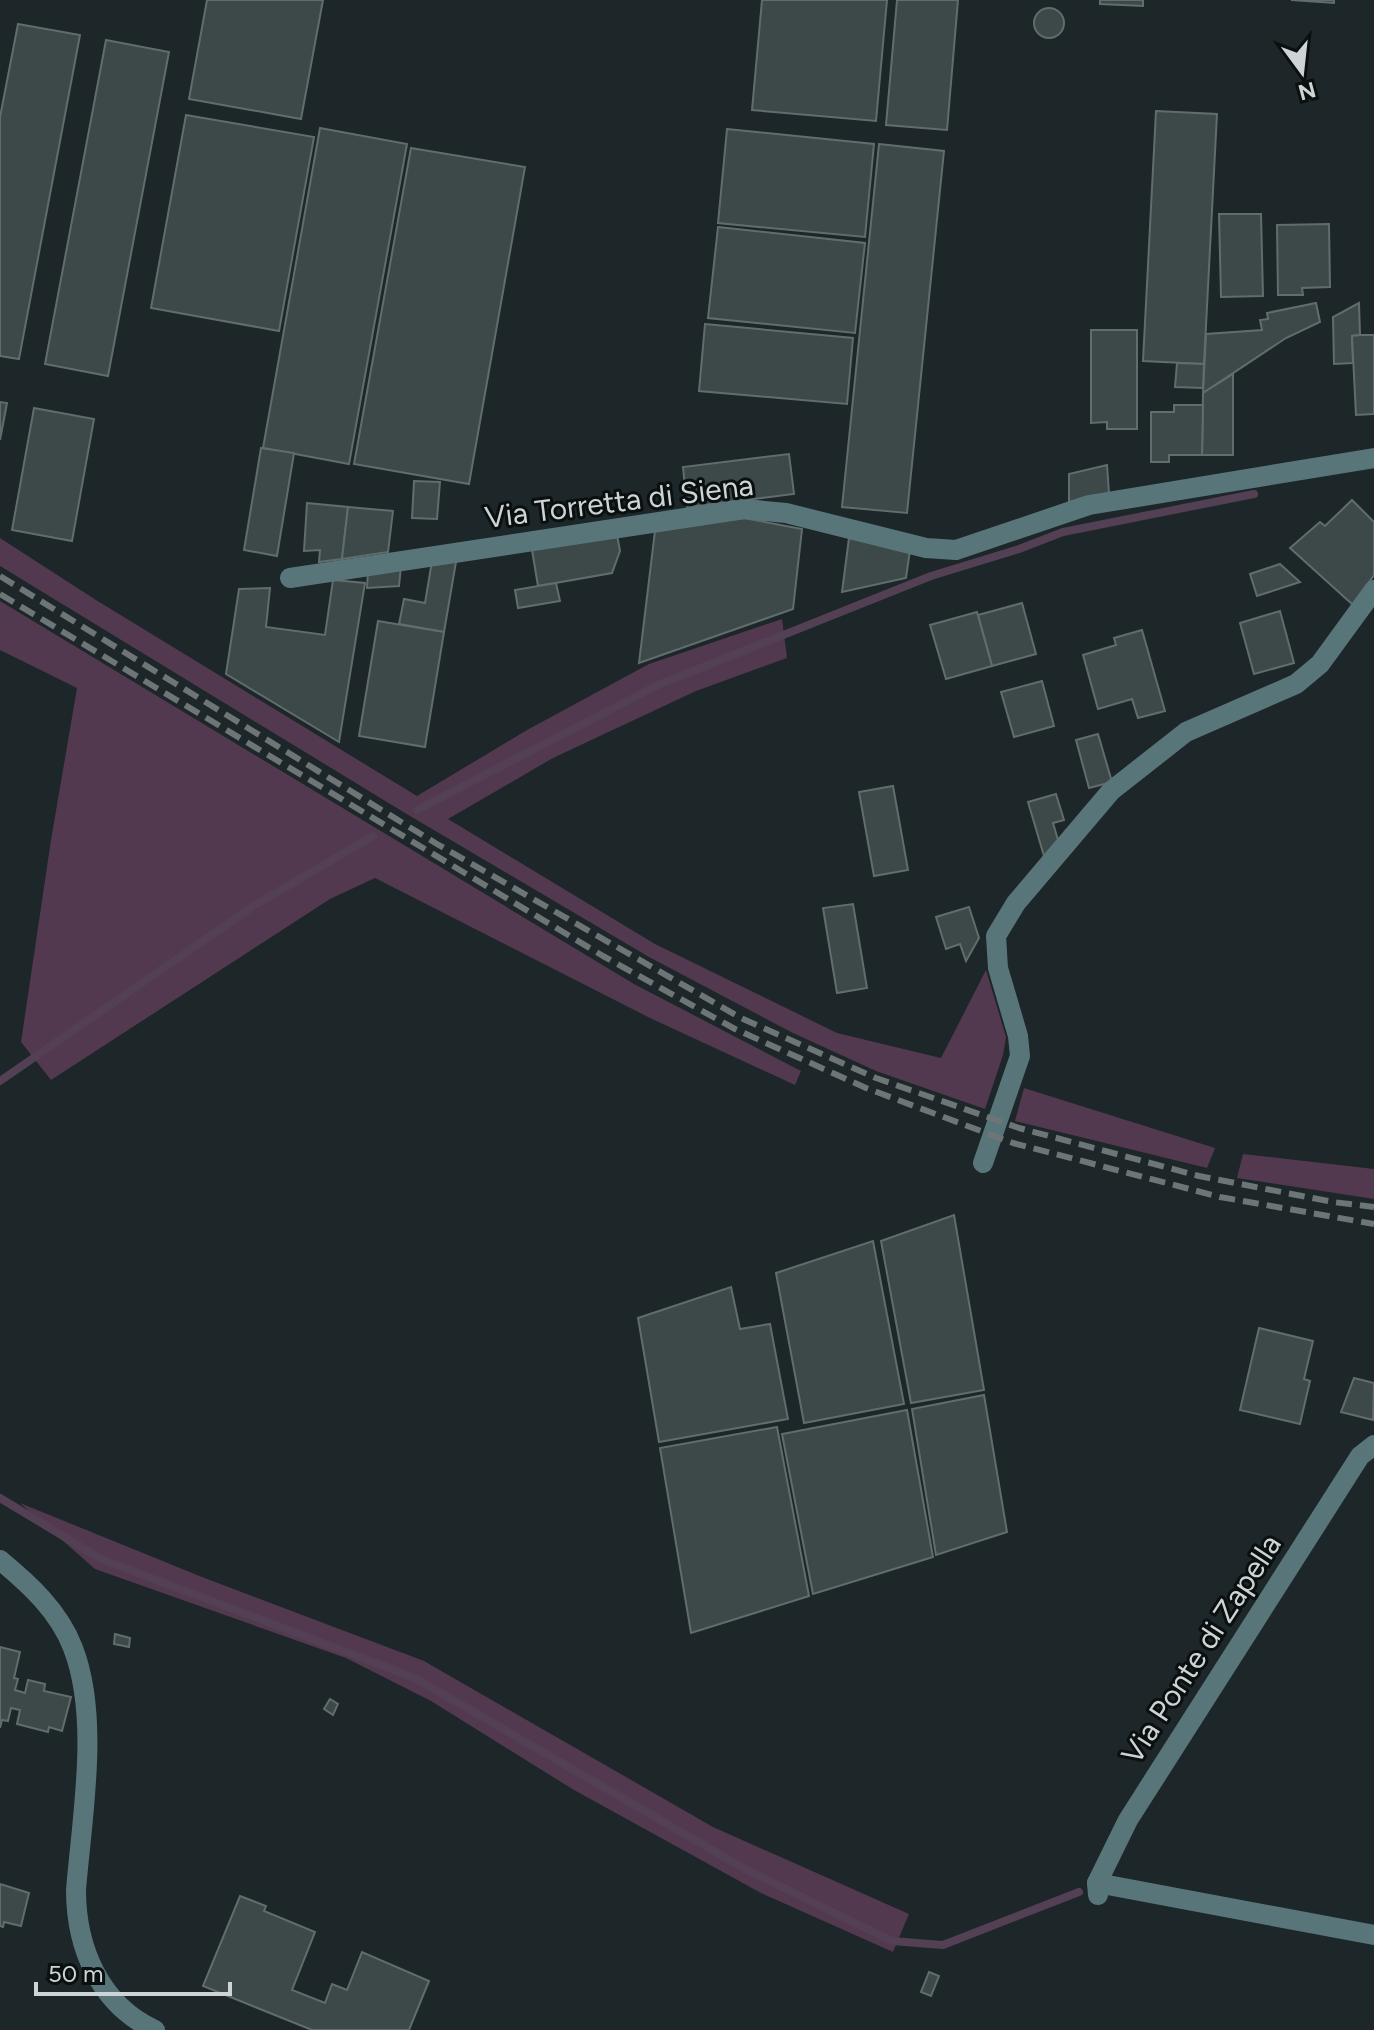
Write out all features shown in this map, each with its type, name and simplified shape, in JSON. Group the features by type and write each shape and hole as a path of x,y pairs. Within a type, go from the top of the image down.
{"street":[{"name":"Via Torretta di Siena","path":"290,578 744,509 786,513 926,548 956,550 1089,505 1374,458"},
{"path":"983,1163 1020,1056 1018,1036 998,968 996,936 1016,903 1111,791 1186,732 1296,684 1320,664 1374,590"},
{"name":"Via Ponte di Zapella","path":"1374,1445 1360,1456 1128,1820 1098,1889 1374,1935"},
{"path":"0,1560 30,1585 55,1614 73,1647 83,1687 88,1729 76,1890 81,1940 104,1989 121,2008 155,2030"}],"shaded area":[{"path":"0,538 417,796 527,730 649,664 782,619 787,658 696,691 553,758 448,819 655,944 837,1033 941,1058 986,970 1006,1037 985,1109 876,1071 793,1033 649,957 405,813 0,566"},
{"path":"0,601 634,984 801,1071 795,1085 650,1018 375,878 330,899 51,1080 21,1042 77,688 0,650"},
{"path":"1024,1088 1215,1148 1207,1168 1015,1121"},
{"path":"1243,1154 1374,1169 1374,1199 1237,1178"},
{"path":"20,1503 202,1577 424,1661 713,1827 909,1914 893,1952 761,1893 574,1790 431,1701 346,1658 95,1569"}],"building":[{"path":"207,0 323,0 301,119 189,99"},
{"path":"762,0 887,0 876,121 752,110"},
{"path":"897,0 958,0 947,130 886,125"},
{"path":"1100,0 1143,0 1143,6 1100,4"},
{"path":"1291,0 1334,0 1334,3"},
{"path":"1049,8 1060,12 1064,23 1060,34 1049,38 1038,34 1034,23 1038,12"},
{"path":"18,24 80,35 19,359 0,356 0,117"},
{"path":"106,40 169,52 108,376 45,364"},
{"path":"1156,111 1217,114 1204,364 1143,361"},
{"path":"186,115 314,137 279,331 151,308"},
{"path":"320,128 407,144 349,464 263,448"},
{"path":"727,129 874,144 865,237 718,223"},
{"path":"879,144 944,151 907,513 842,507"},
{"path":"411,148 525,167 469,484 354,464"},
{"path":"1219,214 1261,214 1263,296 1221,297"},
{"path":"1329,224 1330,287 1302,288 1303,295 1278,295 1277,225"},
{"path":"718,227 865,243 855,333 708,318"},
{"path":"1316,303 1320,322 1286,338 1203,393 1206,334 1262,330 1260,320 1268,319 1267,313"},
{"path":"1359,303 1360,335 1352,336 1353,363 1334,364 1333,317"},
{"path":"705,324 853,338 847,404 699,391"},
{"path":"1091,330 1137,330 1137,429 1107,429 1107,422 1091,423"},
{"path":"1374,335 1374,414 1356,415 1352,336"},
{"path":"1177,363 1204,364 1203,388 1175,387"},
{"path":"1233,374 1233,455 1202,455 1203,393"},
{"path":"0,402 7,403 0,440"},
{"path":"1174,405 1203,405 1202,455 1169,455 1169,462 1151,462 1151,412 1174,412"},
{"path":"34,408 94,419 72,541 12,530"},
{"path":"261,448 294,453 277,556 244,550"},
{"path":"789,454 794,494 687,507 683,467"},
{"path":"1107,465 1109,493 1069,502 1069,474"},
{"path":"414,481 440,482 437,519 412,518"},
{"path":"1352,500 1374,522 1374,575 1353,605 1290,548 1320,522 1325,526"},
{"path":"307,503 348,507 342,559 319,562 320,550 304,551"},
{"path":"348,507 393,511 388,552 342,559"},
{"path":"744,518 802,529 793,609 639,663 655,531"},
{"path":"617,535 620,551 612,573 538,586 532,550"},
{"path":"849,538 910,550 906,578 842,592"},
{"path":"457,556 444,632 399,624 404,599 425,603 432,561"},
{"path":"1280,564 1300,582 1257,596 1250,574"},
{"path":"401,566 399,586 367,588 368,570"},
{"path":"333,580 365,583 339,742 226,674 239,589 270,588 266,627 325,635"},
{"path":"556,583 560,601 518,608 515,590"},
{"path":"1022,603 1036,654 992,666 978,615"},
{"path":"1280,611 1294,663 1254,674 1240,623"},
{"path":"977,612 992,666 946,679 930,625"},
{"path":"378,621 444,632 425,747 359,736"},
{"path":"1142,630 1165,711 1138,718 1132,699 1098,709 1083,655 1116,645 1114,638"},
{"path":"1042,681 1054,726 1014,737 1001,692"},
{"path":"1098,734 1112,782 1089,788 1076,740"},
{"path":"893,786 908,870 874,876 859,792"},
{"path":"1056,794 1064,820 1053,823 1058,840 1044,856 1028,802"},
{"path":"853,904 867,988 837,993 823,908"},
{"path":"969,907 979,938 966,961 960,944 946,949 936,917"},
{"path":"954,1215 984,1390 911,1403 881,1241"},
{"path":"873,1241 904,1404 804,1423 776,1273"},
{"path":"731,1287 740,1329 770,1324 788,1419 659,1442 638,1318"},
{"path":"1259,1328 1313,1341 1304,1379 1310,1381 1300,1424 1240,1410"},
{"path":"1354,1378 1374,1383 1373,1420 1341,1412"},
{"path":"984,1395 1007,1532 936,1555 912,1409"},
{"path":"907,1410 933,1557 813,1594 782,1434"},
{"path":"777,1427 809,1596 691,1633 660,1448"},
{"path":"115,1634 130,1638 129,1647 114,1644"},
{"path":"0,1647 20,1652 14,1678 18,1679 15,1690 25,1693 28,1680 45,1684 44,1691 71,1697 62,1731 49,1727 48,1732 17,1724 20,1710 11,1708 8,1721 2,1720 0,1728"},
{"path":"330,1699 338,1704 333,1715 324,1709"},
{"path":"0,1884 29,1893 21,1926 4,1922 3,1927 0,1926"},
{"path":"240,1896 266,1906 264,1911 315,1932 292,1990 325,2003 332,1984 347,1990 362,1952 429,1981 409,2030 312,2030 203,1986"},
{"path":"929,1972 939,1976 931,1996 921,1992"}],"waterway":[{"path":"417,810 658,685 931,576 1063,532 1254,494"},
{"path":"0,1081 255,905 373,836"},
{"path":"0,1498 101,1559 415,1678 745,1869 892,1941 943,1945 1079,1892"}],"railway":[{"path":"0,576 437,844 741,1018 876,1078 1019,1128 1199,1176 1374,1207"},
{"path":"0,594 603,956 735,1029 866,1088 1013,1143 1220,1197 1374,1224"}]}
